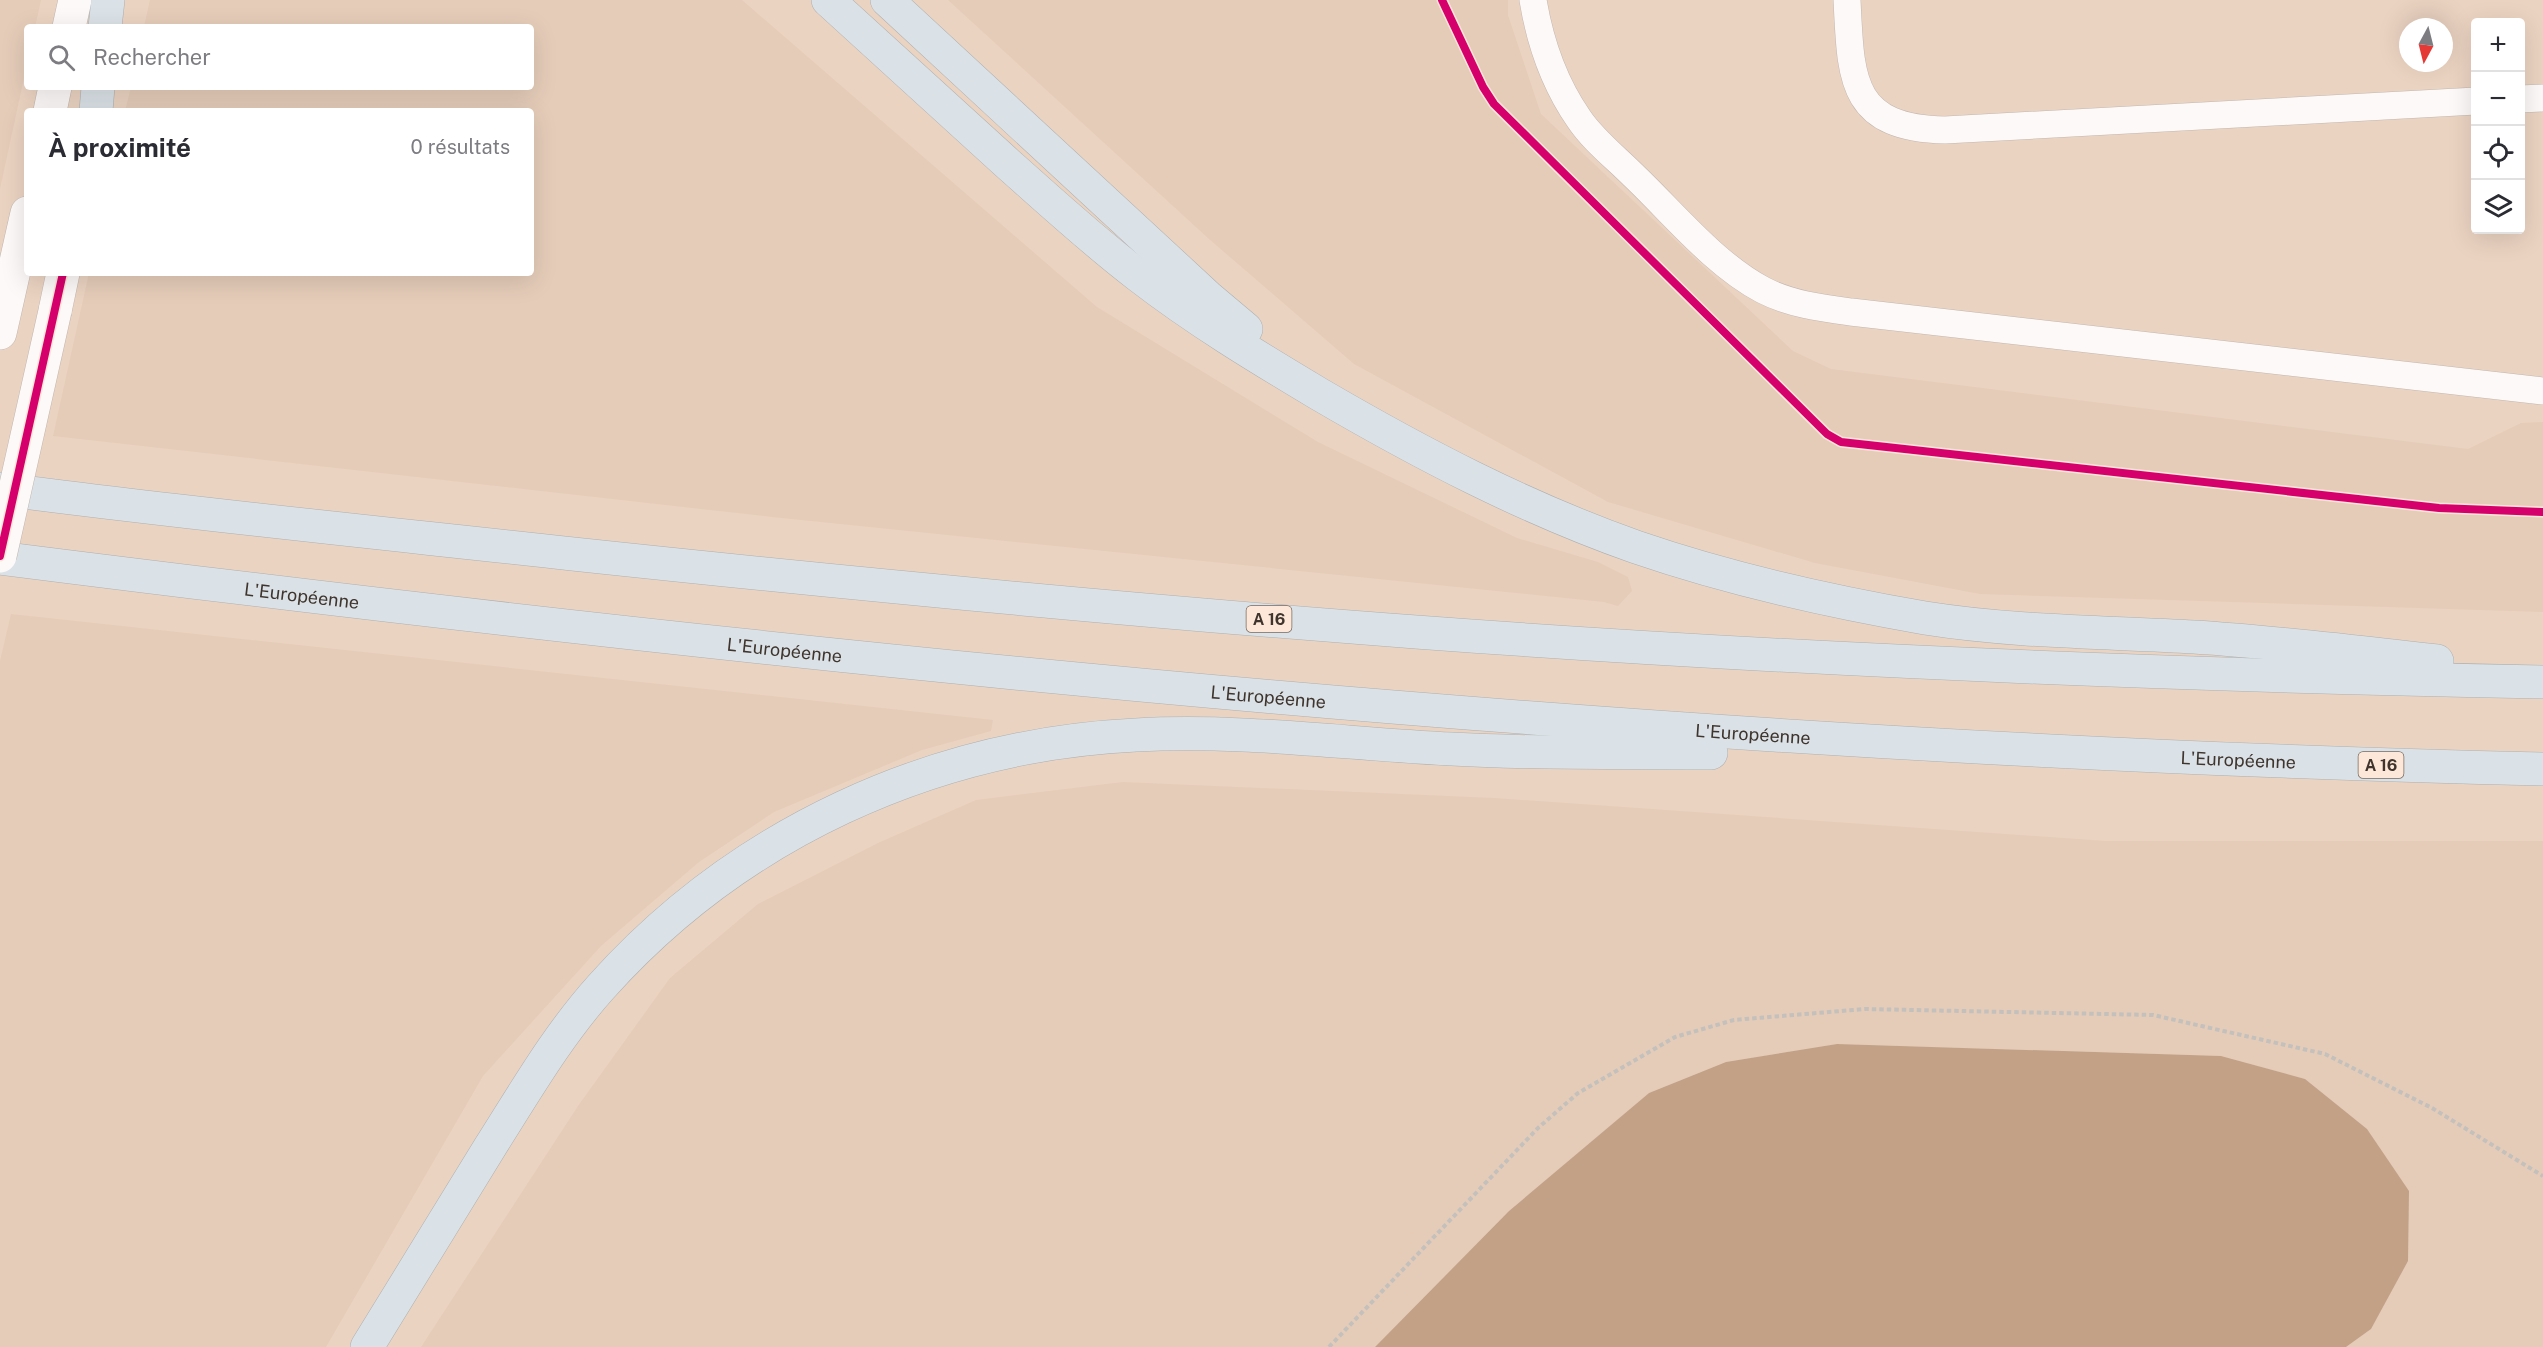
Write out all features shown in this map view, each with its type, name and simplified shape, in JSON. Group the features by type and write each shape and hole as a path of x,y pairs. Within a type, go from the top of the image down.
{"highway":[{"path":"105,24 108,0"},
{"path":"828,0 1066,216 1135,273 1232,342 1353,414 1487,485 1588,529 1737,578 1844,603 1931,619 2012,628 2222,640 2543,672"},
{"path":"887,0 1208,297 1353,414"},
{"path":"97,108 98,90"},
{"name":"A 16","path":"0,489 360,531 747,572 1134,609 1416,632 1829,658 2073,669 2543,682"},
{"name":"L'Européenne","path":"0,557 265,592 790,651 1226,694 1679,730 1950,746 2543,769"},
{"path":"367,1347 552,1049 594,995 632,955 682,907 743,861 807,824 850,804 938,770 1025,747 1060,741 1174,734 1508,751 2220,758"}],"street":[{"path":"70,24 75,0"},
{"path":"118,24 123,0"},
{"path":"51,108 54,90"},
{"path":"98,108 103,90"},
{"path":"3,319 24,226"},
{"path":"0,557 62,276"}],"lane":[{"path":"1533,0 1544,49 1554,74 1580,121 1724,264 1743,278 1772,294 1814,307 1851,312 2543,391"},
{"path":"1847,0 1852,71 1861,96 1882,116 1913,127 1945,130 2471,101"},
{"path":"2525,99 2543,98"}],"path":[{"path":"1329,1347 1538,1128 1578,1093 1675,1037 1734,1020 1865,1009 2153,1015 2325,1054 2432,1108 2543,1176"}],"shaded area":[{"path":"0,0 2543,0 2543,1347 0,1347"},
{"path":"0,0 41,0 36,24 24,24 24,78 0,189"},
{"path":"150,0 742,0 1097,307 1318,442 1517,538 1598,562 1628,577 1632,591 1618,606 1604,602 772,517 53,436 88,276 534,276 534,108 126,108 130,90 534,90 534,24 145,24"},
{"path":"948,0 1508,0 1508,15 1541,114 1793,351 1831,369 2468,449 2521,423 2543,422 2543,612 1980,594 1815,563 1608,502 1354,364 1209,239"},
{"path":"11,614 993,720 991,731 922,750 774,812 699,862 601,946 483,1076 326,1347 0,1347 0,661"},
{"path":"1123,782 1494,798 2106,841 2543,841 2543,1347 2346,1347 2371,1329 2305,1079 2221,1056 1837,1044 1726,1062 1649,1093 1509,1211 1375,1347 421,1347 578,1106 670,978 758,904 878,843 976,800"},
{"path":"1837,1044 2221,1056 2305,1079 2367,1129 2409,1191 2408,1261 2371,1329 2346,1347 1375,1347 1509,1211 1649,1093 1726,1062"}],"cycle path":[{"path":"1442,0 1483,87 1494,104 1827,434 1841,442 2439,508 2543,512"},
{"path":"0,556 62,276"}]}
